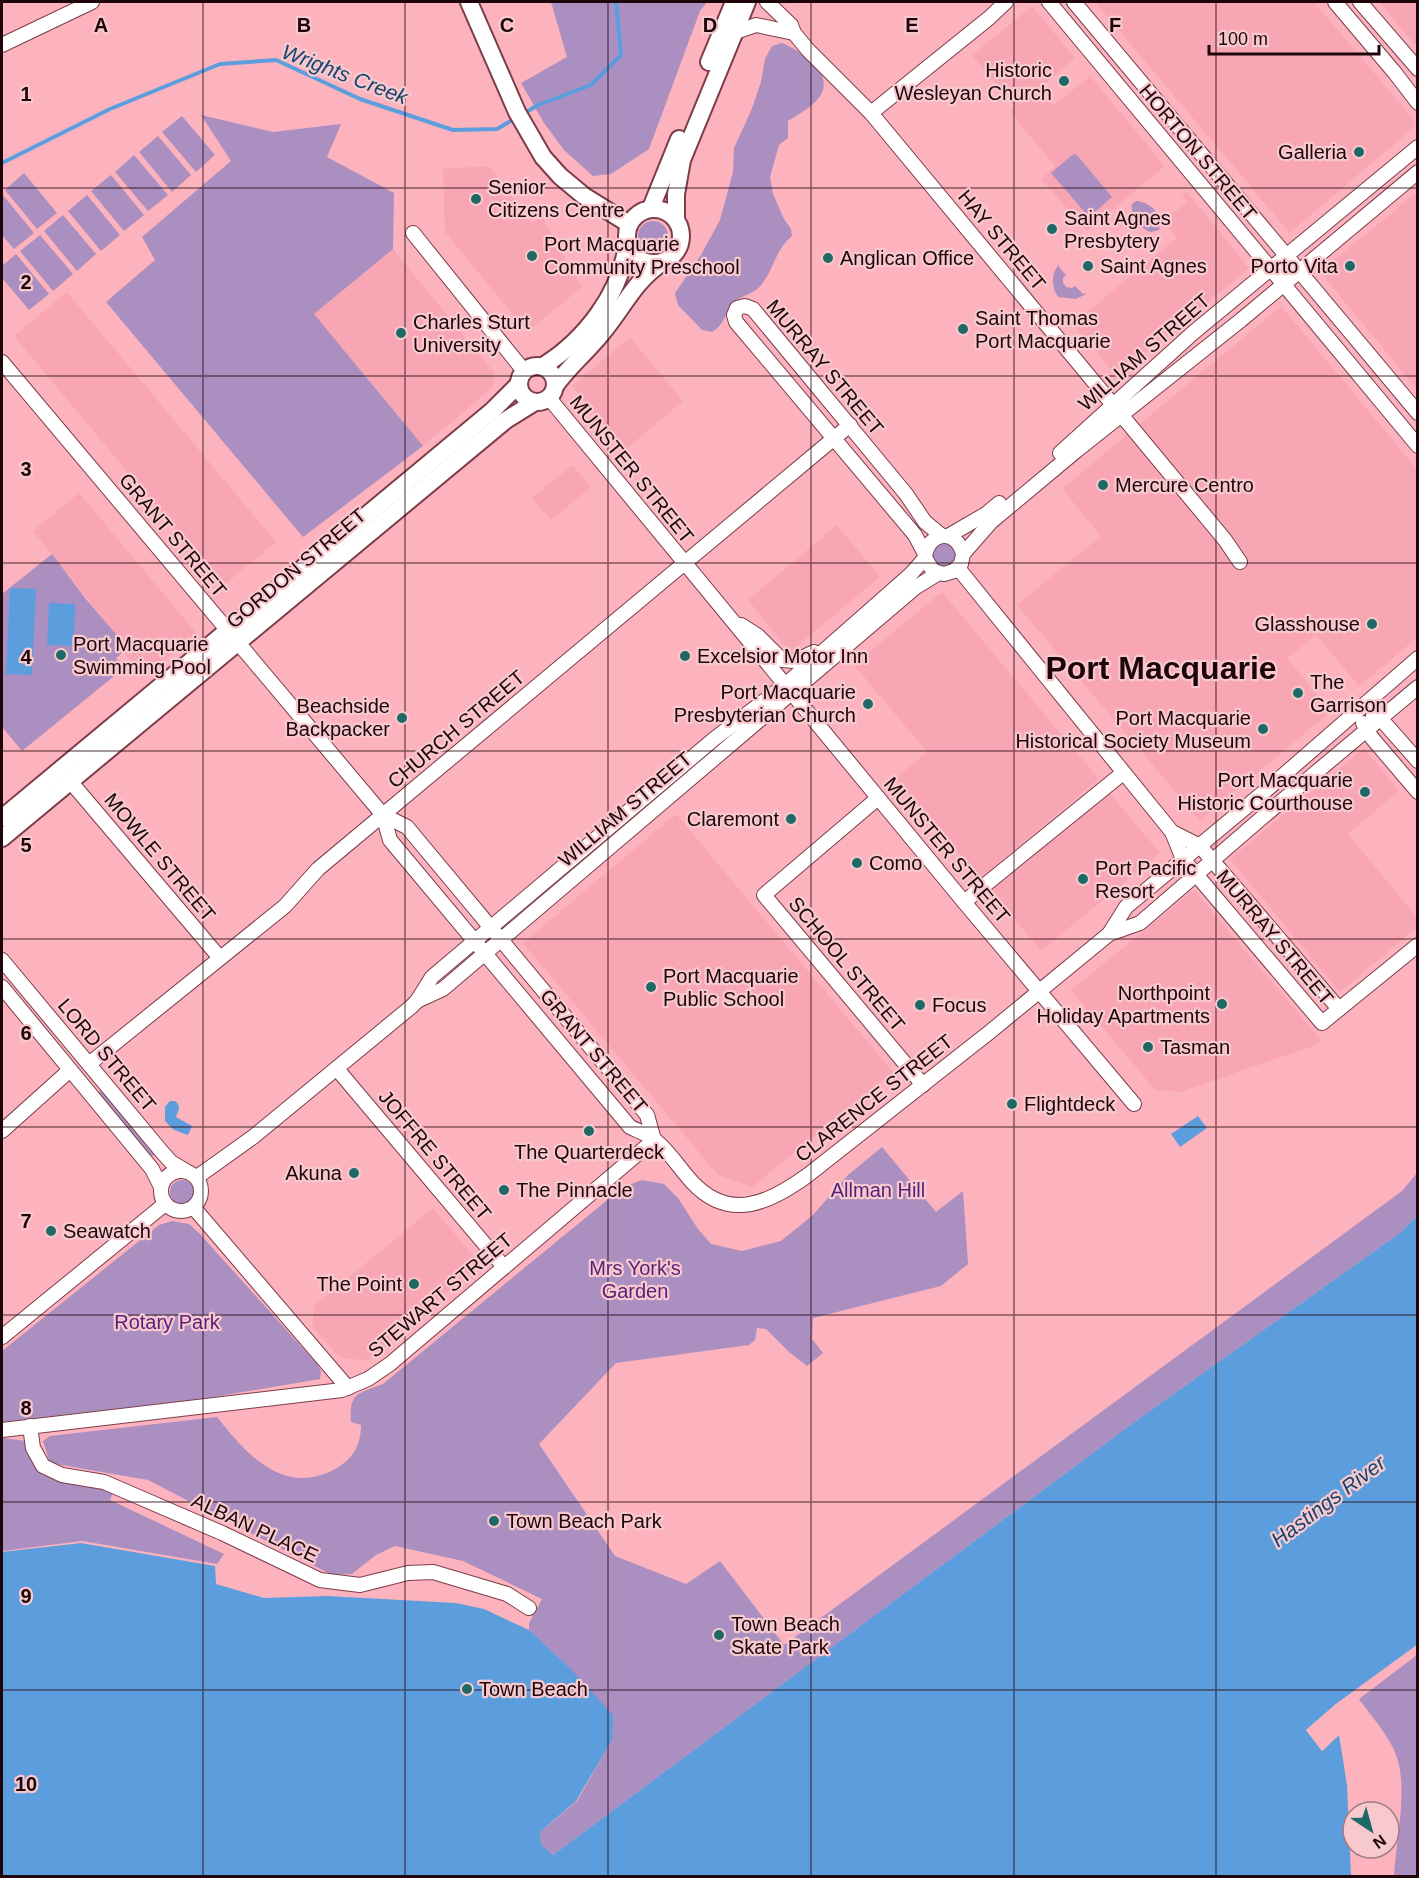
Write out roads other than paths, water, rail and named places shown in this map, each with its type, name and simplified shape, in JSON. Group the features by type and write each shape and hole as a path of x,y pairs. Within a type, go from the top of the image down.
{"main road":[{"path":"469,2 517,112 543,157 571,186 629,224"},
{"path":"651,208 734,2"},
{"path":"676,219 676,194 682,160 747,2"},
{"path":"543,366 561,354 604,307 621,274 627,244 626,233 634,216 651,208 661,209 676,219 680,227 682,237 680,246 666,260 657,263 648,263 639,259 627,244"},
{"name":"GORDON STREET","path":"2,838 506,420 525,406 546,395 566,370 604,331 648,272 666,260"},
{"path":"534,365 543,366 553,375 546,395 524,397 521,378 534,365"},
{"name":"GORDON STREET","path":"2,818 492,411 521,378"}],"street":[{"path":"2,45 92,2"},
{"name":"HAY STREET","path":"767,2 871,113 1225,540 1240,562"},
{"path":"871,113 1006,2"},
{"name":"HORTON STREET","path":"1049,2 1418,446"},
{"name":"HORTON STREET","path":"1074,2 1418,413"},
{"path":"1335,2 1418,103"},
{"path":"1360,2 1414,65 1395,73"},
{"path":"733,33 756,26 794,33"},
{"name":"WILLIAM STREET","path":"192,1174 253,1137 417,1001 443,989 788,688 829,644 911,574 925,556 932,540 945,536 986,514 1071,444 1227,304 1418,147"},
{"name":"WILLIAM STREET","path":"417,1001 432,976 705,747 788,688 916,587 939,573 949,573 958,568 963,554 991,522 1300,272 1418,172"},
{"path":"1237,230 1251,228 1253,217"},
{"path":"413,233 521,378"},
{"path":"1227,304 1241,305 1245,313 1241,320"},
{"name":"MURRAY STREET","path":"925,556 915,535 736,322 734,315 737,308 745,306 753,309 906,494 925,522 945,536"},
{"path":"1318,326 1317,319 1321,313 1328,310 1334,314"},
{"name":"GRANT STREET","path":"2,362 383,815 407,827 491,926 646,1115 654,1140"},
{"name":"MUNSTER STREET","path":"546,395 964,902 1134,1104"},
{"name":"CHURCH STREET","path":"89,1064 285,906 318,869 849,425"},
{"path":"945,536 959,543 963,554"},
{"path":"925,556 929,566 939,573"},
{"name":"MURRAY STREET","path":"958,568 1172,832 1183,859 1322,1023 1339,1009 1200,846 1172,832"},
{"name":"MUNSTER STREET","path":"731,620 758,636 782,660 795,661 829,644"},
{"name":"CLARENCE STREET","path":"654,1140 701,1191 723,1203 735,1206 764,1202 788,1189 923,1085 1109,934 1126,907 1418,658"},
{"name":"CLARENCE STREET","path":"1109,934 1140,923 1418,687"},
{"path":"1358,711 1380,718 1418,761"},
{"path":"1358,711 1366,730 1418,792"},
{"path":"964,902 1123,773"},
{"name":"MOWLE STREET","path":"70,781 220,958"},
{"name":"SCHOOL STREET","path":"878,798 764,895 923,1085"},
{"name":"GRANT STREET","path":"383,815 390,840 630,1127 654,1140"},
{"path":"1339,1009 1418,945"},
{"name":"LORD STREET","path":"2,960 162,1152 171,1162 192,1174"},
{"name":"LORD STREET","path":"2,987 152,1169 161,1187 165,1204"},
{"name":"JOFFRE STREET","path":"337,1069 504,1267"},
{"path":"2,1131 70,1070"},
{"name":"STEWART STREET","path":"2,1430 241,1403 348,1388 378,1373 390,1364 654,1140"},
{"path":"2,1337 165,1204 182,1212 194,1208 202,1190 192,1174 173,1172 161,1187"},
{"path":"194,1208 348,1388"},
{"name":"ALBAN PLACE","path":"30,1426 33,1448 43,1466 62,1475 94,1479 115,1486 222,1533 320,1580 360,1585 408,1573 433,1572 507,1594 529,1608"}],"water":[{"path":"10,588 36,589 32,675 6,674"},
{"path":"49,603 75,604 74,646 47,645"},
{"path":"170,1101 175,1101 178,1105 176,1117 192,1126 188,1135 174,1130 165,1121 165,1107"},
{"path":"1198,1116 1207,1128 1180,1147 1171,1134"},
{"name":"Hastings River","path":"1417,1216 1417,1645 1336,1704 1306,1730 1322,1751 1339,1735 1348,1800 1341,1800 1341,1860 1350,1860 1351,1876 2,1876 2,1552 81,1543 215,1566 216,1584 264,1598 327,1596 456,1603 484,1609 529,1630 569,1667 613,1715 612,1740 576,1801 540,1832 541,1844 553,1855 1133,1423 1400,1233"}],"waterway":[{"name":"Wrights Creek","path":"523,114 538,105 591,85 621,55 616,2"},
{"name":"Wrights Creek","path":"2,163 110,109 220,64 276,60 360,99 453,130 497,129 514,119"}],"place":[{"name":"Historic Wesleyan Church","path":"1064,81"},
{"name":"Galleria","path":"1359,152"},
{"name":"Senior Citizens Centre","path":"476,199"},
{"name":"Saint Agnes Presbytery","path":"1052,229"},
{"name":"Port Macquarie Community Preschool","path":"532,256"},
{"name":"Anglican Office","path":"828,258"},
{"name":"Saint Agnes","path":"1088,266"},
{"name":"Porto Vita","path":"1350,266"},
{"name":"Saint Thomas Port Macquarie","path":"963,329"},
{"name":"Charles Sturt University","path":"401,333"},
{"name":"Mercure Centro","path":"1103,485"},
{"name":"Glasshouse","path":"1372,624"},
{"name":"Port Macquarie Swimming Pool","path":"61,655"},
{"name":"Excelsior Motor Inn","path":"685,656"},
{"name":"The Garrison","path":"1298,693"},
{"name":"Port Macquarie Presbyterian Church","path":"868,704"},
{"name":"Beachside Backpacker","path":"402,718"},
{"name":"Port Macquarie Historical Society Museum","path":"1263,729"},
{"name":"Port Macquarie Historic Courthouse","path":"1365,792"},
{"name":"Claremont","path":"791,819"},
{"name":"Como","path":"857,863"},
{"name":"Port Pacific Resort","path":"1083,879"},
{"name":"Port Macquarie Public School","path":"651,987"},
{"name":"Northpoint Holiday Apartments","path":"1222,1004"},
{"name":"Focus","path":"920,1005"},
{"name":"Tasman","path":"1148,1047"},
{"name":"Flightdeck","path":"1012,1104"},
{"name":"The Quarterdeck","path":"589,1131"},
{"name":"Akuna","path":"354,1173"},
{"name":"The Pinnacle","path":"504,1190"},
{"name":"Seawatch","path":"51,1231"},
{"name":"The Point","path":"414,1284"},
{"name":"Town Beach Park","path":"494,1521"},
{"name":"Town Beach Skate Park","path":"719,1635"},
{"name":"Town Beach","path":"467,1689"}],"district":[{"name":"Port Macquarie","path":"1161,668"}],"park label":[{"name":"Allman Hill","path":"878,1190"},
{"name":"Mrs York's Garden","path":"635,1280"},
{"name":"Rotary Park","path":"167,1322"}]}
